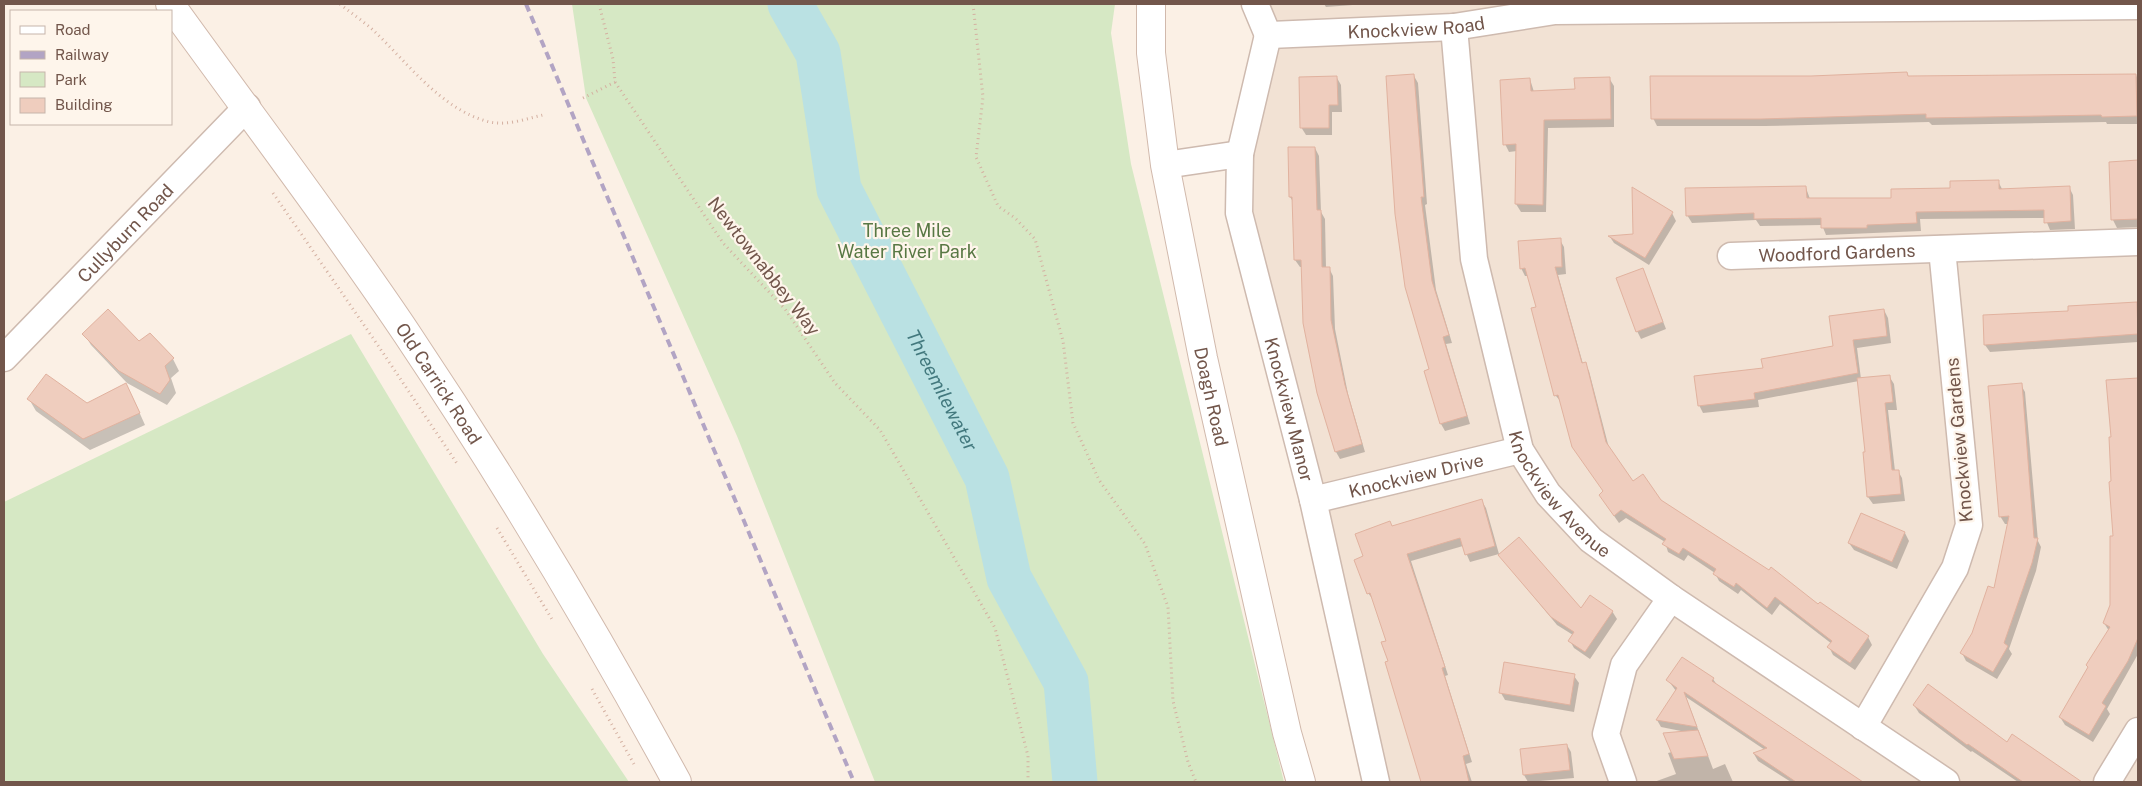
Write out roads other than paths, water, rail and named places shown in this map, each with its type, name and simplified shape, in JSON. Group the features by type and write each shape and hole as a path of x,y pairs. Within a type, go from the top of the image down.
{"main road":[{"name":"Old Carrick Road","path":"170,4 247,107 406,333 507,489 611,660 677,782"},
{"name":"Doagh Road","path":"1151,4 1151,53 1165,165 1203,358 1287,733 1301,782"}],"street":[{"path":"1255,4 1268,34"},
{"name":"Knockview Road","path":"1268,34 1454,27 1555,7 2138,6"},
{"name":"Knockview Avenue","path":"1454,27 1474,259 1520,450 1548,494 1591,540 1671,598 1946,782"},
{"name":"Knockview Manor","path":"1268,34 1240,154 1239,213 1313,500 1376,782"},
{"name":"Cullyburn Road","path":"4,358 247,107"},
{"path":"1165,165 1240,154"},
{"name":"Woodford Gardens","path":"1731,256 2138,242"},
{"name":"Knockview Gardens","path":"1863,726 1955,568 1969,525 1942,249"},
{"name":"Knockview Drive","path":"1313,500 1520,450"},
{"path":"1623,782 1606,734 1624,664 1671,598"},
{"path":"2107,782 2136,741"}],"waterway":[{"name":"Threemilewater","path":"790,4 818,53 839,189 987,478 1009,578 1066,682 1075,782"}],"railway":[{"path":"526,4 854,782"}],"park label":[{"name":"Three Mile Water River Park","path":"907,240"}]}
